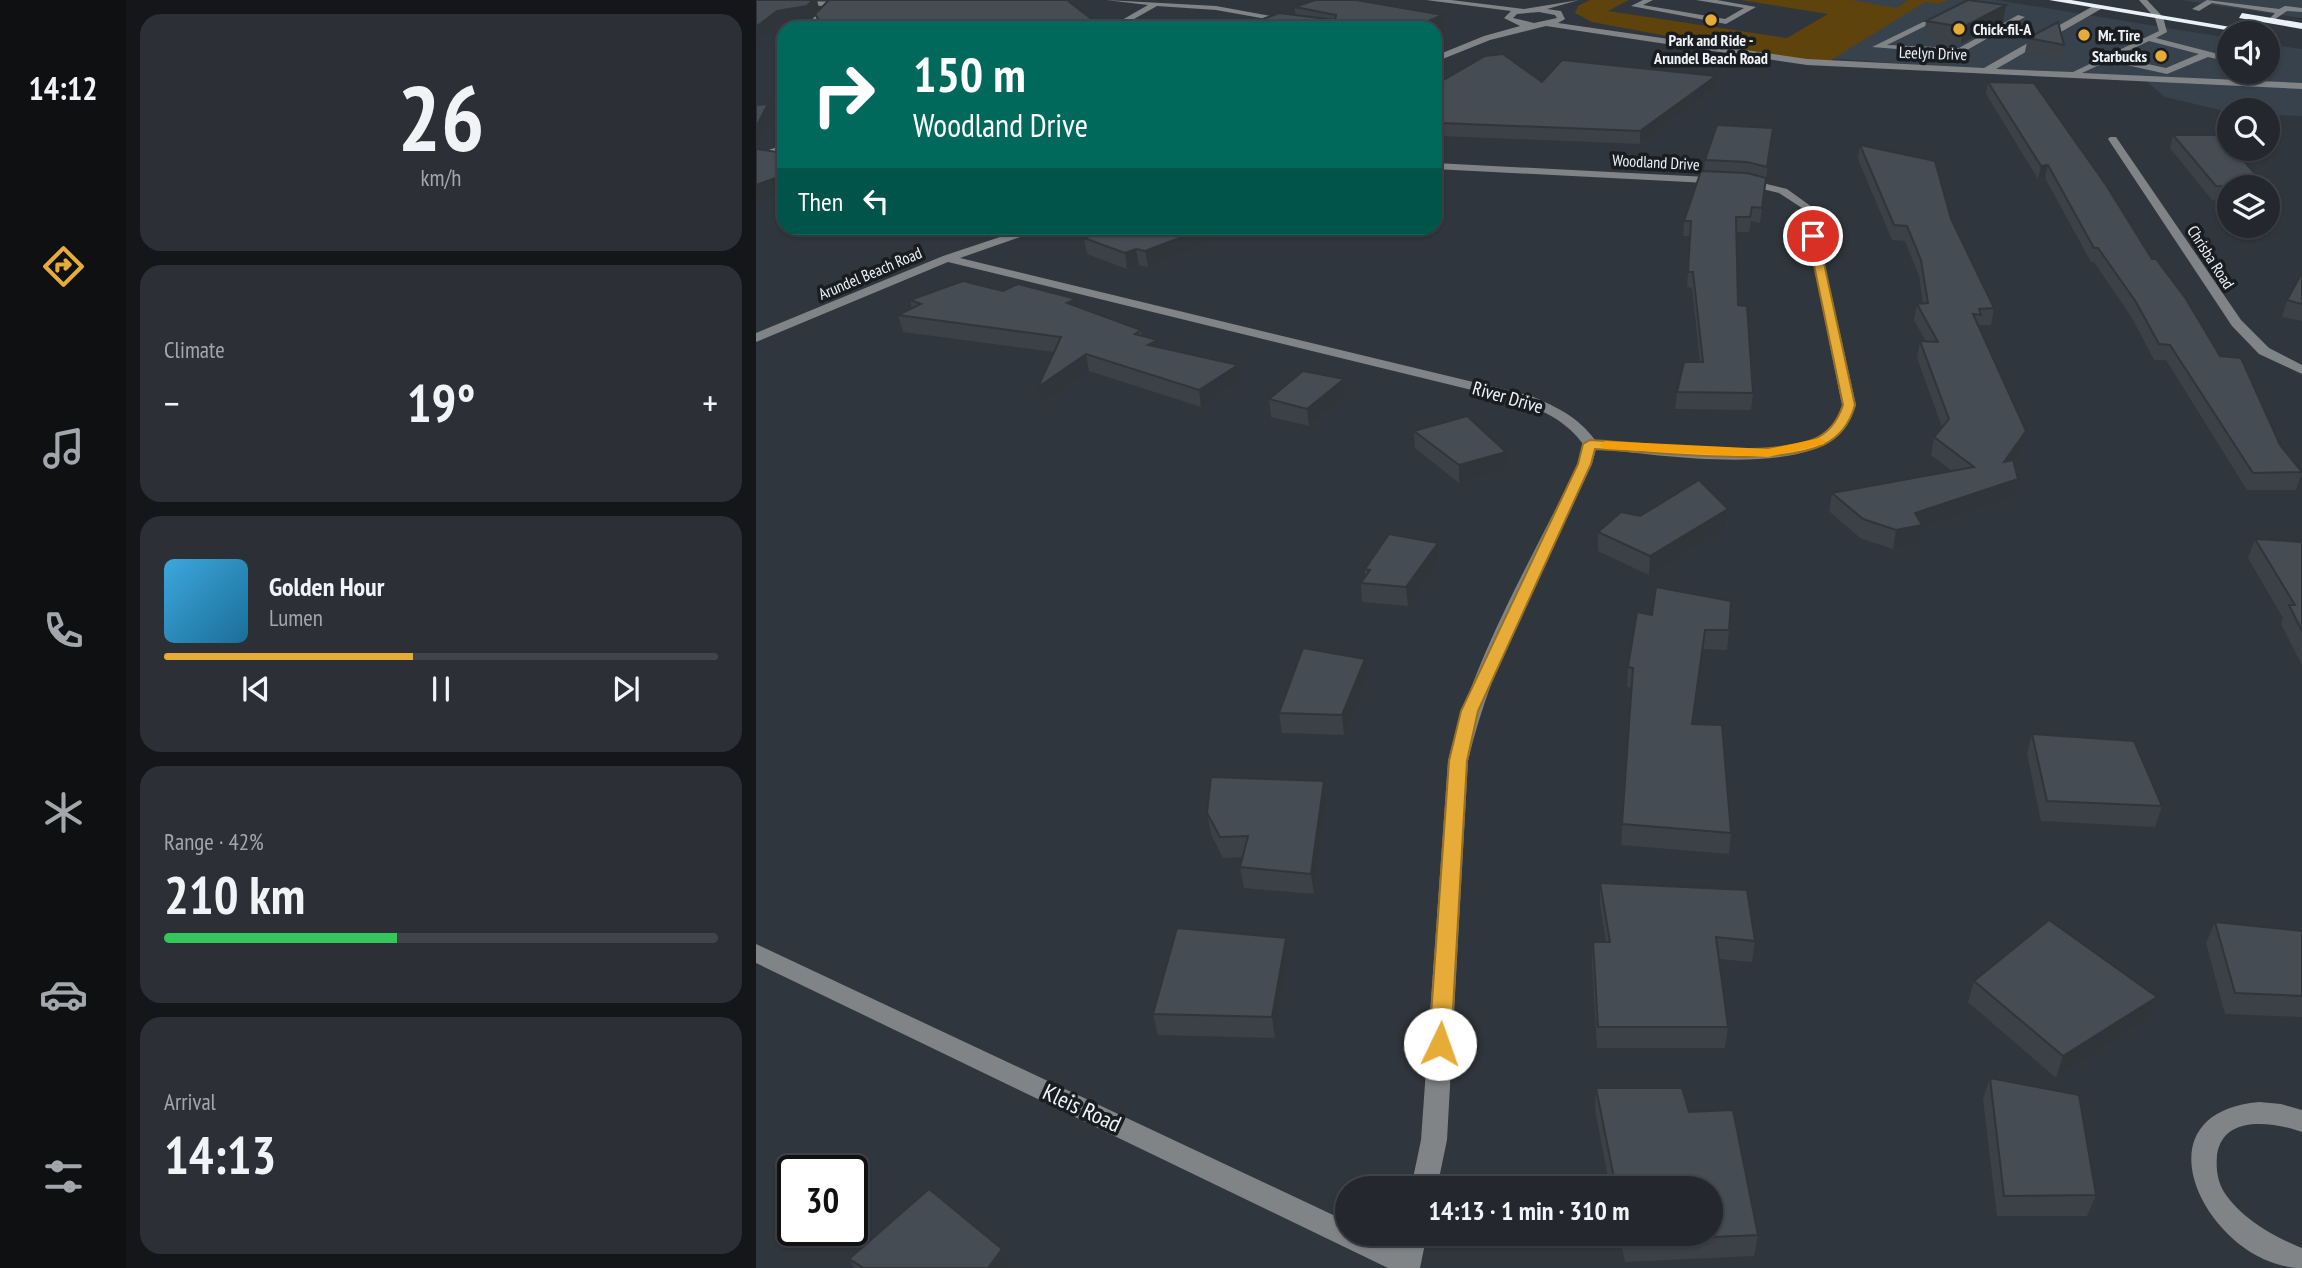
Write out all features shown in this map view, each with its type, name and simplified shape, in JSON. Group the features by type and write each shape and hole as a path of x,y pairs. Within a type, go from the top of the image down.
{"highway":[{"path":"2054,0 2217,26"},
{"path":"2143,0 2159,3"},
{"path":"2184,7 2272,21"},
{"path":"2280,22 2302,26"}],"street":[{"path":"1110,0 1216,8 1291,21"},
{"path":"1430,0 1530,10"},
{"path":"1487,38 1515,12 1575,0"},
{"path":"1442,57 1487,38 1558,21 1575,0"},
{"path":"1649,0 1635,6 1726,22 1752,7 1700,0"},
{"path":"2073,74 2165,29 2160,17 2143,0"},
{"path":"2196,9 2210,0 2281,12"},
{"path":"756,2 862,3"},
{"path":"1125,21 1157,3"},
{"path":"815,21 831,4"},
{"path":"1843,64 1962,6 1974,4"},
{"path":"1463,5 1509,19"},
{"path":"1987,70 2098,7"},
{"path":"2272,21 2285,9 2302,10"},
{"name":"Leelyn Drive","path":"1530,10 1612,31"},
{"path":"1876,47 1960,51 2021,17 2009,15"},
{"name":"Leelyn Drive","path":"1509,19 1612,31 1767,58 1843,64 2217,80"},
{"path":"2150,38 2217,55"},
{"path":"1442,46 1459,49"},
{"path":"2107,58 2168,71 2210,52"},
{"name":"Leelyn Drive","path":"2280,80 2302,80"},
{"name":"Leelyn Drive","path":"2280,84 2302,86"},
{"name":"Chrisba Road","path":"2113,139 2236,323 2264,351 2302,370"},
{"path":"756,157 777,150"},
{"name":"Woodland Drive","path":"1442,166 1746,182 1783,191 1807,207 1849,405 1844,422 1818,442 1768,453 1590,444"},
{"name":"Arundel Beach Road","path":"756,338 947,258 1015,235"},
{"name":"River Drive","path":"947,258 1526,400 1555,411 1578,425 1590,444"},
{"path":"1426,1176 1434,1140 1458,761 1470,711 1585,464 1590,444"},
{"name":"Kleis Road","path":"756,953 1335,1229"},
{"path":"2302,1121 2262,1111 2229,1117 2211,1131 2202,1160 2207,1186 2224,1213 2271,1250 2302,1261"},
{"name":"Kleis Road","path":"1370,1246 1408,1264 1412,1246"}],"shaded area":[{"path":"1590,0 1629,0 1608,11 1787,38 1828,14 1741,0 1851,0 1896,8 1909,0 1948,0 1939,4 1925,2 1831,60 1795,60 1592,22 1575,13 1578,6"},
{"path":"1834,0 1996,0 2217,36 2217,84 2280,84 2280,46 2302,49 2302,116 2280,115 2280,98 2217,98 2217,109 2165,97 2146,81 1824,58"},
{"path":"2180,0 2302,0 2302,18"}],"building":[{"path":"756,0 813,0 807,6 777,11 756,27"},
{"path":"829,0 1067,0 1094,21 820,21 815,14"},
{"path":"1315,0 1356,0 1443,15 1428,21 1258,21 1279,13 1335,20 1336,15 1295,7"},
{"path":"1968,0 2006,5 1963,27 1926,21"},
{"path":"2058,22 2064,45 2028,38"},
{"path":"1503,54 1542,82 1562,60 1716,76 1640,131 1442,123 1442,81 1485,56"},
{"path":"1988,82 2034,83 2106,185 2152,259 2156,259 2186,299 2220,356 2241,358 2280,445 2302,472 2253,473 2170,345 2159,344 2136,302 2098,248 2094,248 2048,165 2041,166"},
{"path":"768,104 756,127 756,105"},
{"path":"1717,125 1773,128 1767,167 1747,162 1705,160"},
{"path":"2173,135 2217,135 2217,161 2244,161 2256,175 2217,175 2216,186"},
{"path":"1860,145 1935,161 1951,219 1994,308 1979,309 1981,315 1973,314 2026,431 2004,462 2013,460 2018,479 1915,513 1922,525 1896,530 1863,519 1832,493 1974,467 1934,437 1949,419 1920,341 1938,342 1917,304 1928,303 1921,260 1907,226 1894,225"},
{"path":"756,149 777,152 777,178 756,185"},
{"path":"1701,171 1747,173 1766,178 1762,208 1752,207 1750,217 1736,217 1738,305 1747,306 1753,393 1677,392 1684,362 1703,362 1693,272 1688,272 1691,221 1684,221"},
{"path":"1092,235 1187,235 1145,251 1136,249 1125,253 1084,238"},
{"path":"2302,273 2302,304 2287,300"},
{"path":"963,281 1003,291 1018,284 1076,299 1067,303 1141,330 1135,334 1158,340 1148,345 1238,365 1199,390 1086,354 1038,387 1061,337 898,315 921,304 910,300"},
{"path":"1303,371 1344,379 1307,409 1269,399"},
{"path":"1467,416 1506,452 1459,465 1414,431"},
{"path":"1699,480 1728,509 1650,556 1598,532 1621,512 1640,516"},
{"path":"1389,534 1438,543 1406,587 1361,583 1370,570 1365,569"},
{"path":"2255,539 2302,542 2302,631 2289,605 2295,605"},
{"path":"1656,587 1731,601 1729,630 1705,630 1692,724 1722,725 1731,833 1622,824 1633,668 1628,667 1637,612 1652,615"},
{"path":"1303,648 1365,659 1342,715 1279,713"},
{"path":"2032,734 2134,741 2162,806 2047,801"},
{"path":"1211,777 1324,781 1311,874 1240,867 1248,836 1220,837 1207,813"},
{"path":"1600,883 1747,890 1755,941 1716,937 1728,1027 1598,1027 1593,942 1610,942"},
{"path":"2049,920 2157,997 2063,1056 1974,981"},
{"path":"2215,922 2302,931 2302,996 2235,993"},
{"path":"1177,928 1286,938 1272,1017 1153,1014"},
{"path":"1990,1078 2079,1095 2096,1195 2004,1196"},
{"path":"1596,1088 1682,1088 1689,1112 1733,1110 1758,1235 1723,1237 1723,1176 1614,1176"},
{"path":"929,1189 1002,1249 988,1268 864,1268 849,1259 864,1246 868,1246 868,1242"}],"slow traffic":[{"path":"1605,445 1768,453 1798,449 1820,441"}],"place":[{"name":"Park and Ride - Arundel Beach Road","path":"1711,20"},
{"name":"Chick-fil-A","path":"1959,29"},
{"name":"Mr. Tire","path":"2084,35"},
{"name":"Starbucks","path":"2161,56"}],"route":[{"path":"1440,1044 1458,761 1470,711 1488,667 1585,464 1590,444 1768,453 1798,449 1833,433 1844,422 1849,405 1813,236"}]}
